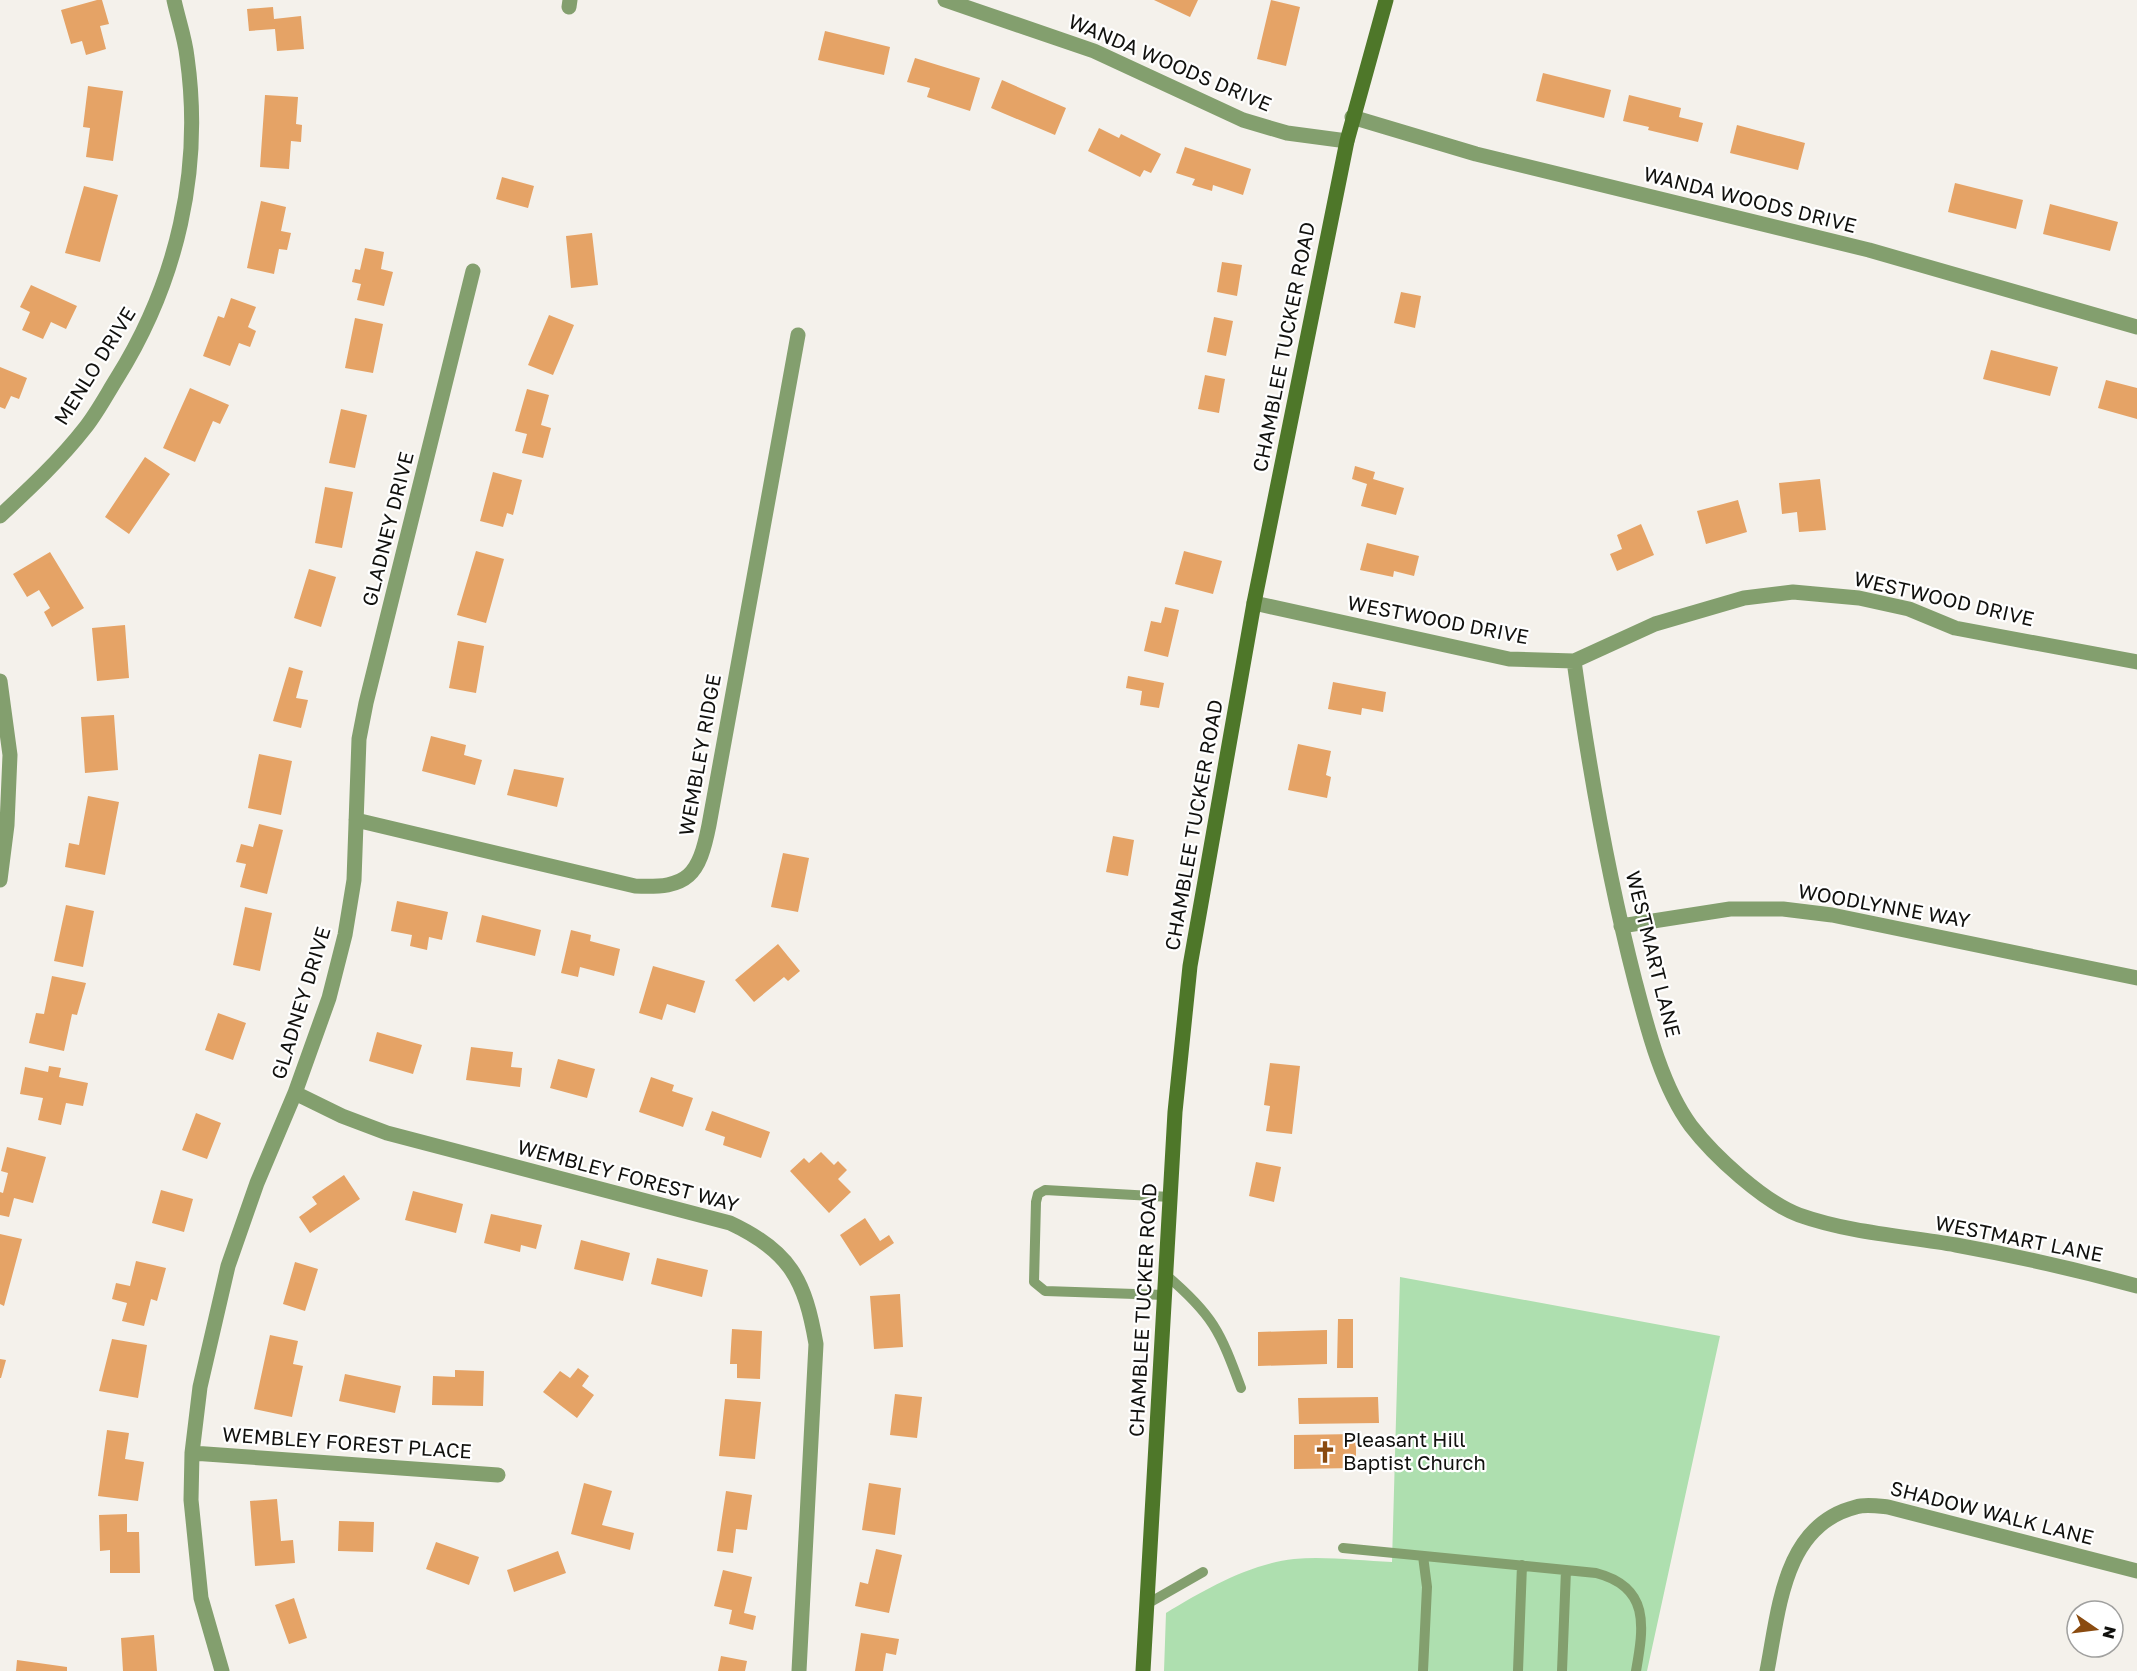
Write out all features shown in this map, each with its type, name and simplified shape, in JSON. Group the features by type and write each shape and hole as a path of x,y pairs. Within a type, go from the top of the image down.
{"main road":[{"name":"CHAMBLEE TUCKER ROAD","path":"1143,1671 1175,1112 1190,966 1254,603 1347,141 1386,0"}],"street":[{"name":"MENLO DRIVE","path":"0,516 49,469 86,427 142,338 163,290 178,239 192,153 188,57 174,0"},
{"name":"WANDA WOODS DRIVE","path":"945,0 1094,51 1242,120 1287,133 1347,141"},
{"name":"WANDA WOODS DRIVE","path":"1352,117 1476,154 1869,250 2137,327"},
{"name":"GLADNEY DRIVE","path":"222,1671 201,1598 191,1500 192,1453 200,1387 228,1266 257,1183 296,1094 329,998 345,935 354,880 359,739 473,271"},
{"name":"WEMBLEY RIDGE","path":"356,820 635,886 664,888 684,880 702,856 709,825 798,335"},
{"name":"WESTWOOD DRIVE","path":"1254,603 1509,659 1574,661 1655,624 1744,598 1793,592 1859,598 1909,609 1955,628 2137,662"},
{"name":"WESTMART LANE","path":"1574,661 1587,753 1621,926 1649,1035 1690,1125 1741,1177 1772,1200 1798,1214 1877,1235 1956,1245 2084,1272 2137,1286"},
{"path":"0,681 10,755 7,825 0,880"},
{"name":"WOODLYNNE WAY","path":"1621,926 1730,909 1783,909 1832,915 2137,978"},
{"name":"WEMBLEY FOREST WAY","path":"296,1094 342,1116 387,1133 730,1223 760,1237 792,1270 809,1304 816,1344 799,1671"},
{"name":"WEMBLEY FOREST PLACE","path":"192,1453 498,1475"},
{"name":"SHADOW WALK LANE","path":"1767,1671 1784,1584 1800,1547 1815,1527 1833,1515 1857,1506 1888,1507 2137,1571"}],"lane":[{"path":"1165,1295 1045,1291 1037,1287 1034,1282 1036,1202 1038,1194 1045,1190 1170,1197"},
{"path":"1166,1275 1197,1301 1217,1326 1241,1388"},
{"path":"1343,1548 1522,1565 1612,1577 1626,1587 1635,1598 1641,1614 1642,1635 1636,1671"},
{"path":"1423,1556 1427,1587 1423,1671"},
{"path":"1518,1671 1522,1565"},
{"path":"1562,1671 1566,1570"},
{"path":"1147,1604 1203,1572"}],"green space":[{"path":"1400,1277 1720,1336 1647,1671 1164,1671 1166,1613 1227,1579 1260,1566 1294,1559 1331,1558 1392,1562"}],"building":[{"path":"102,0 109,24 100,26 106,49 86,55 82,41 71,44 61,10"},
{"path":"1154,0 1198,0 1190,17"},
{"path":"1271,0 1300,7 1286,66 1257,59"},
{"path":"273,7 274,19 301,16 304,49 277,51 275,29 249,31 247,9"},
{"path":"825,31 890,47 884,75 818,60"},
{"path":"915,58 980,78 970,111 927,97 930,88 907,82"},
{"path":"1543,73 1611,90 1604,118 1536,101"},
{"path":"1002,80 1066,108 1055,135 991,108"},
{"path":"88,86 123,91 113,161 86,157 90,128 83,127"},
{"path":"265,95 298,97 296,124 302,125 301,142 291,141 289,169 260,167"},
{"path":"1629,95 1681,108 1679,117 1703,123 1698,142 1648,130 1649,127 1623,121"},
{"path":"1737,125 1805,143 1798,170 1730,153"},
{"path":"1099,128 1119,138 1121,134 1161,154 1151,173 1144,170 1140,177 1088,151"},
{"path":"1185,147 1251,169 1243,195 1213,185 1212,191 1192,185 1195,179 1176,173"},
{"path":"502,177 534,186 528,208 496,199"},
{"path":"1955,183 2023,200 2016,229 1948,212"},
{"path":"84,186 118,195 100,262 65,253"},
{"path":"261,201 286,207 281,231 291,233 287,250 279,249 274,274 247,268"},
{"path":"2050,204 2118,222 2110,251 2043,234"},
{"path":"592,233 598,285 571,288 566,236"},
{"path":"365,248 384,252 381,269 393,272 384,306 357,300 361,284 352,282 355,269 360,270"},
{"path":"1222,262 1242,265 1237,296 1217,292"},
{"path":"31,285 77,306 66,329 51,322 43,339 22,330 30,312 20,307"},
{"path":"1401,292 1421,296 1415,328 1394,323"},
{"path":"231,298 256,307 248,327 256,331 250,347 239,343 230,366 203,356 218,316 224,318"},
{"path":"549,315 574,325 553,375 528,365"},
{"path":"1214,317 1233,321 1226,356 1207,352"},
{"path":"355,318 383,324 373,373 345,368"},
{"path":"1991,350 2058,367 2050,396 1983,379"},
{"path":"0,367 27,378 19,399 11,396 5,409 0,407"},
{"path":"1205,375 1225,379 1219,413 1198,409"},
{"path":"2106,380 2137,388 2137,419 2098,408"},
{"path":"190,388 229,405 220,424 213,421 195,462 163,448"},
{"path":"527,389 549,395 541,425 551,428 543,458 522,453 527,434 515,431"},
{"path":"341,409 367,415 355,468 329,463"},
{"path":"145,457 170,474 129,534 105,517"},
{"path":"1355,466 1375,472 1373,479 1404,488 1396,515 1361,506 1367,484 1352,479"},
{"path":"493,472 522,480 513,515 507,513 503,527 480,521"},
{"path":"1820,479 1826,530 1799,532 1797,512 1782,514 1779,483"},
{"path":"325,487 353,492 342,548 315,543"},
{"path":"1738,500 1747,532 1706,544 1697,511"},
{"path":"1641,524 1654,555 1617,571 1610,554 1622,549 1617,535"},
{"path":"1367,543 1419,556 1414,576 1394,571 1393,577 1360,570"},
{"path":"476,551 504,559 486,623 457,615"},
{"path":"1184,551 1222,561 1213,594 1175,584"},
{"path":"50,552 84,608 52,627 44,612 50,608 39,590 27,597 13,574"},
{"path":"309,569 336,577 321,627 294,618"},
{"path":"1165,607 1179,610 1168,657 1144,651 1151,621 1161,623"},
{"path":"125,625 129,678 97,681 92,628"},
{"path":"458,641 484,646 476,693 449,688"},
{"path":"289,667 303,671 296,698 308,700 301,728 273,721"},
{"path":"1128,676 1164,683 1159,708 1140,705 1142,691 1126,688"},
{"path":"1333,682 1386,692 1383,712 1362,708 1361,715 1328,709"},
{"path":"114,715 118,770 85,773 81,717"},
{"path":"431,736 466,745 464,755 482,760 475,785 422,771"},
{"path":"1298,744 1331,751 1326,775 1331,777 1327,798 1288,790"},
{"path":"259,754 292,761 281,815 248,808"},
{"path":"514,769 564,778 557,807 507,795"},
{"path":"88,796 119,802 105,875 65,867 69,843 79,845"},
{"path":"259,824 283,830 267,894 240,887 246,864 236,862 241,844 253,847"},
{"path":"1113,836 1134,840 1128,876 1106,872"},
{"path":"783,853 809,858 798,912 771,907"},
{"path":"397,901 448,912 442,940 429,937 427,950 410,946 412,935 391,931"},
{"path":"66,905 94,911 83,967 54,961"},
{"path":"245,907 272,913 260,971 233,965"},
{"path":"482,915 541,930 535,956 476,942"},
{"path":"571,930 591,935 590,941 620,949 614,976 580,967 578,977 561,973"},
{"path":"778,944 800,971 788,981 784,977 754,1002 735,980"},
{"path":"653,966 705,981 695,1013 667,1004 662,1020 639,1013"},
{"path":"52,976 86,983 77,1015 72,1014 64,1051 29,1043 36,1013 44,1014"},
{"path":"218,1013 246,1023 233,1060 205,1050"},
{"path":"377,1032 422,1045 413,1074 369,1061"},
{"path":"471,1047 513,1052 511,1067 522,1068 520,1087 466,1080"},
{"path":"558,1059 595,1069 587,1098 550,1088"},
{"path":"1270,1063 1300,1066 1292,1134 1266,1131 1270,1106 1264,1105"},
{"path":"49,1066 61,1068 59,1077 88,1083 83,1106 66,1103 61,1125 38,1120 43,1098 20,1094 25,1067 48,1072"},
{"path":"651,1077 674,1085 672,1091 693,1098 683,1127 639,1112"},
{"path":"712,1111 770,1132 761,1158 723,1145 725,1137 705,1130"},
{"path":"196,1113 221,1123 207,1159 182,1150"},
{"path":"7,1147 46,1157 33,1203 14,1198 9,1217 0,1215 0,1192 3,1193 8,1173 1,1171"},
{"path":"821,1152 834,1165 838,1161 847,1170 838,1179 851,1192 829,1213 790,1171 804,1158 809,1163"},
{"path":"1256,1162 1281,1167 1274,1202 1249,1196"},
{"path":"344,1175 360,1199 310,1233 299,1217 317,1204 312,1197"},
{"path":"161,1190 193,1199 184,1232 152,1223"},
{"path":"413,1191 463,1204 456,1233 405,1220"},
{"path":"491,1214 542,1225 536,1249 521,1245 520,1252 484,1243"},
{"path":"865,1218 880,1241 889,1235 894,1243 860,1266 840,1235"},
{"path":"0,1234 22,1239 4,1306 0,1304"},
{"path":"581,1240 630,1253 623,1281 574,1269"},
{"path":"657,1258 708,1270 702,1297 651,1284"},
{"path":"136,1261 166,1268 157,1301 151,1299 144,1326 122,1321 127,1303 112,1299 116,1283 130,1286"},
{"path":"295,1262 318,1269 305,1311 283,1304"},
{"path":"900,1294 903,1347 874,1349 870,1296"},
{"path":"1338,1319 1353,1319 1353,1368 1337,1368"},
{"path":"732,1329 762,1331 760,1379 737,1378 737,1364 730,1364"},
{"path":"1327,1330 1327,1364 1258,1366 1258,1332"},
{"path":"270,1335 298,1341 293,1364 303,1366 292,1417 254,1409"},
{"path":"112,1339 147,1345 138,1398 99,1391"},
{"path":"0,1359 6,1360 1,1378 0,1378"},
{"path":"578,1368 589,1376 582,1386 594,1395 577,1418 543,1392 560,1371 570,1378"},
{"path":"455,1370 484,1371 483,1406 432,1405 433,1376 455,1377"},
{"path":"345,1374 401,1386 395,1413 339,1401"},
{"path":"895,1394 922,1397 917,1438 890,1435"},
{"path":"1378,1397 1379,1423 1299,1424 1298,1398"},
{"path":"725,1399 761,1402 755,1459 719,1456"},
{"path":"107,1430 129,1433 125,1459 144,1462 138,1501 98,1496"},
{"name":"Pleasant Hill Baptist Church","path":"1356,1434 1356,1468 1294,1469 1294,1435"},
{"path":"584,1483 612,1491 602,1525 634,1533 630,1550 571,1534"},
{"path":"869,1483 901,1488 895,1535 862,1530"},
{"path":"726,1491 752,1495 747,1530 736,1529 733,1553 717,1551"},
{"path":"277,1499 281,1541 293,1540 295,1563 255,1566 250,1501"},
{"path":"127,1514 127,1532 139,1532 140,1573 110,1573 110,1550 100,1551 99,1515"},
{"path":"339,1521 374,1522 373,1552 338,1551"},
{"path":"436,1542 479,1557 469,1585 426,1569"},
{"path":"876,1549 902,1555 889,1613 855,1606 860,1582 868,1584"},
{"path":"558,1551 566,1573 514,1592 507,1570"},
{"path":"723,1570 752,1577 744,1613 756,1616 753,1630 729,1624 732,1610 714,1606"},
{"path":"294,1598 307,1638 289,1644 275,1605"},
{"path":"861,1633 899,1639 896,1655 886,1653 883,1671 855,1671"},
{"path":"154,1635 157,1671 123,1671 121,1638"},
{"path":"721,1656 747,1661 745,1671 718,1671"},
{"path":"17,1660 67,1667 67,1671 16,1671"}],"place":[{"name":"Pleasant Hill Baptist Church","path":"1325,1452"}]}
